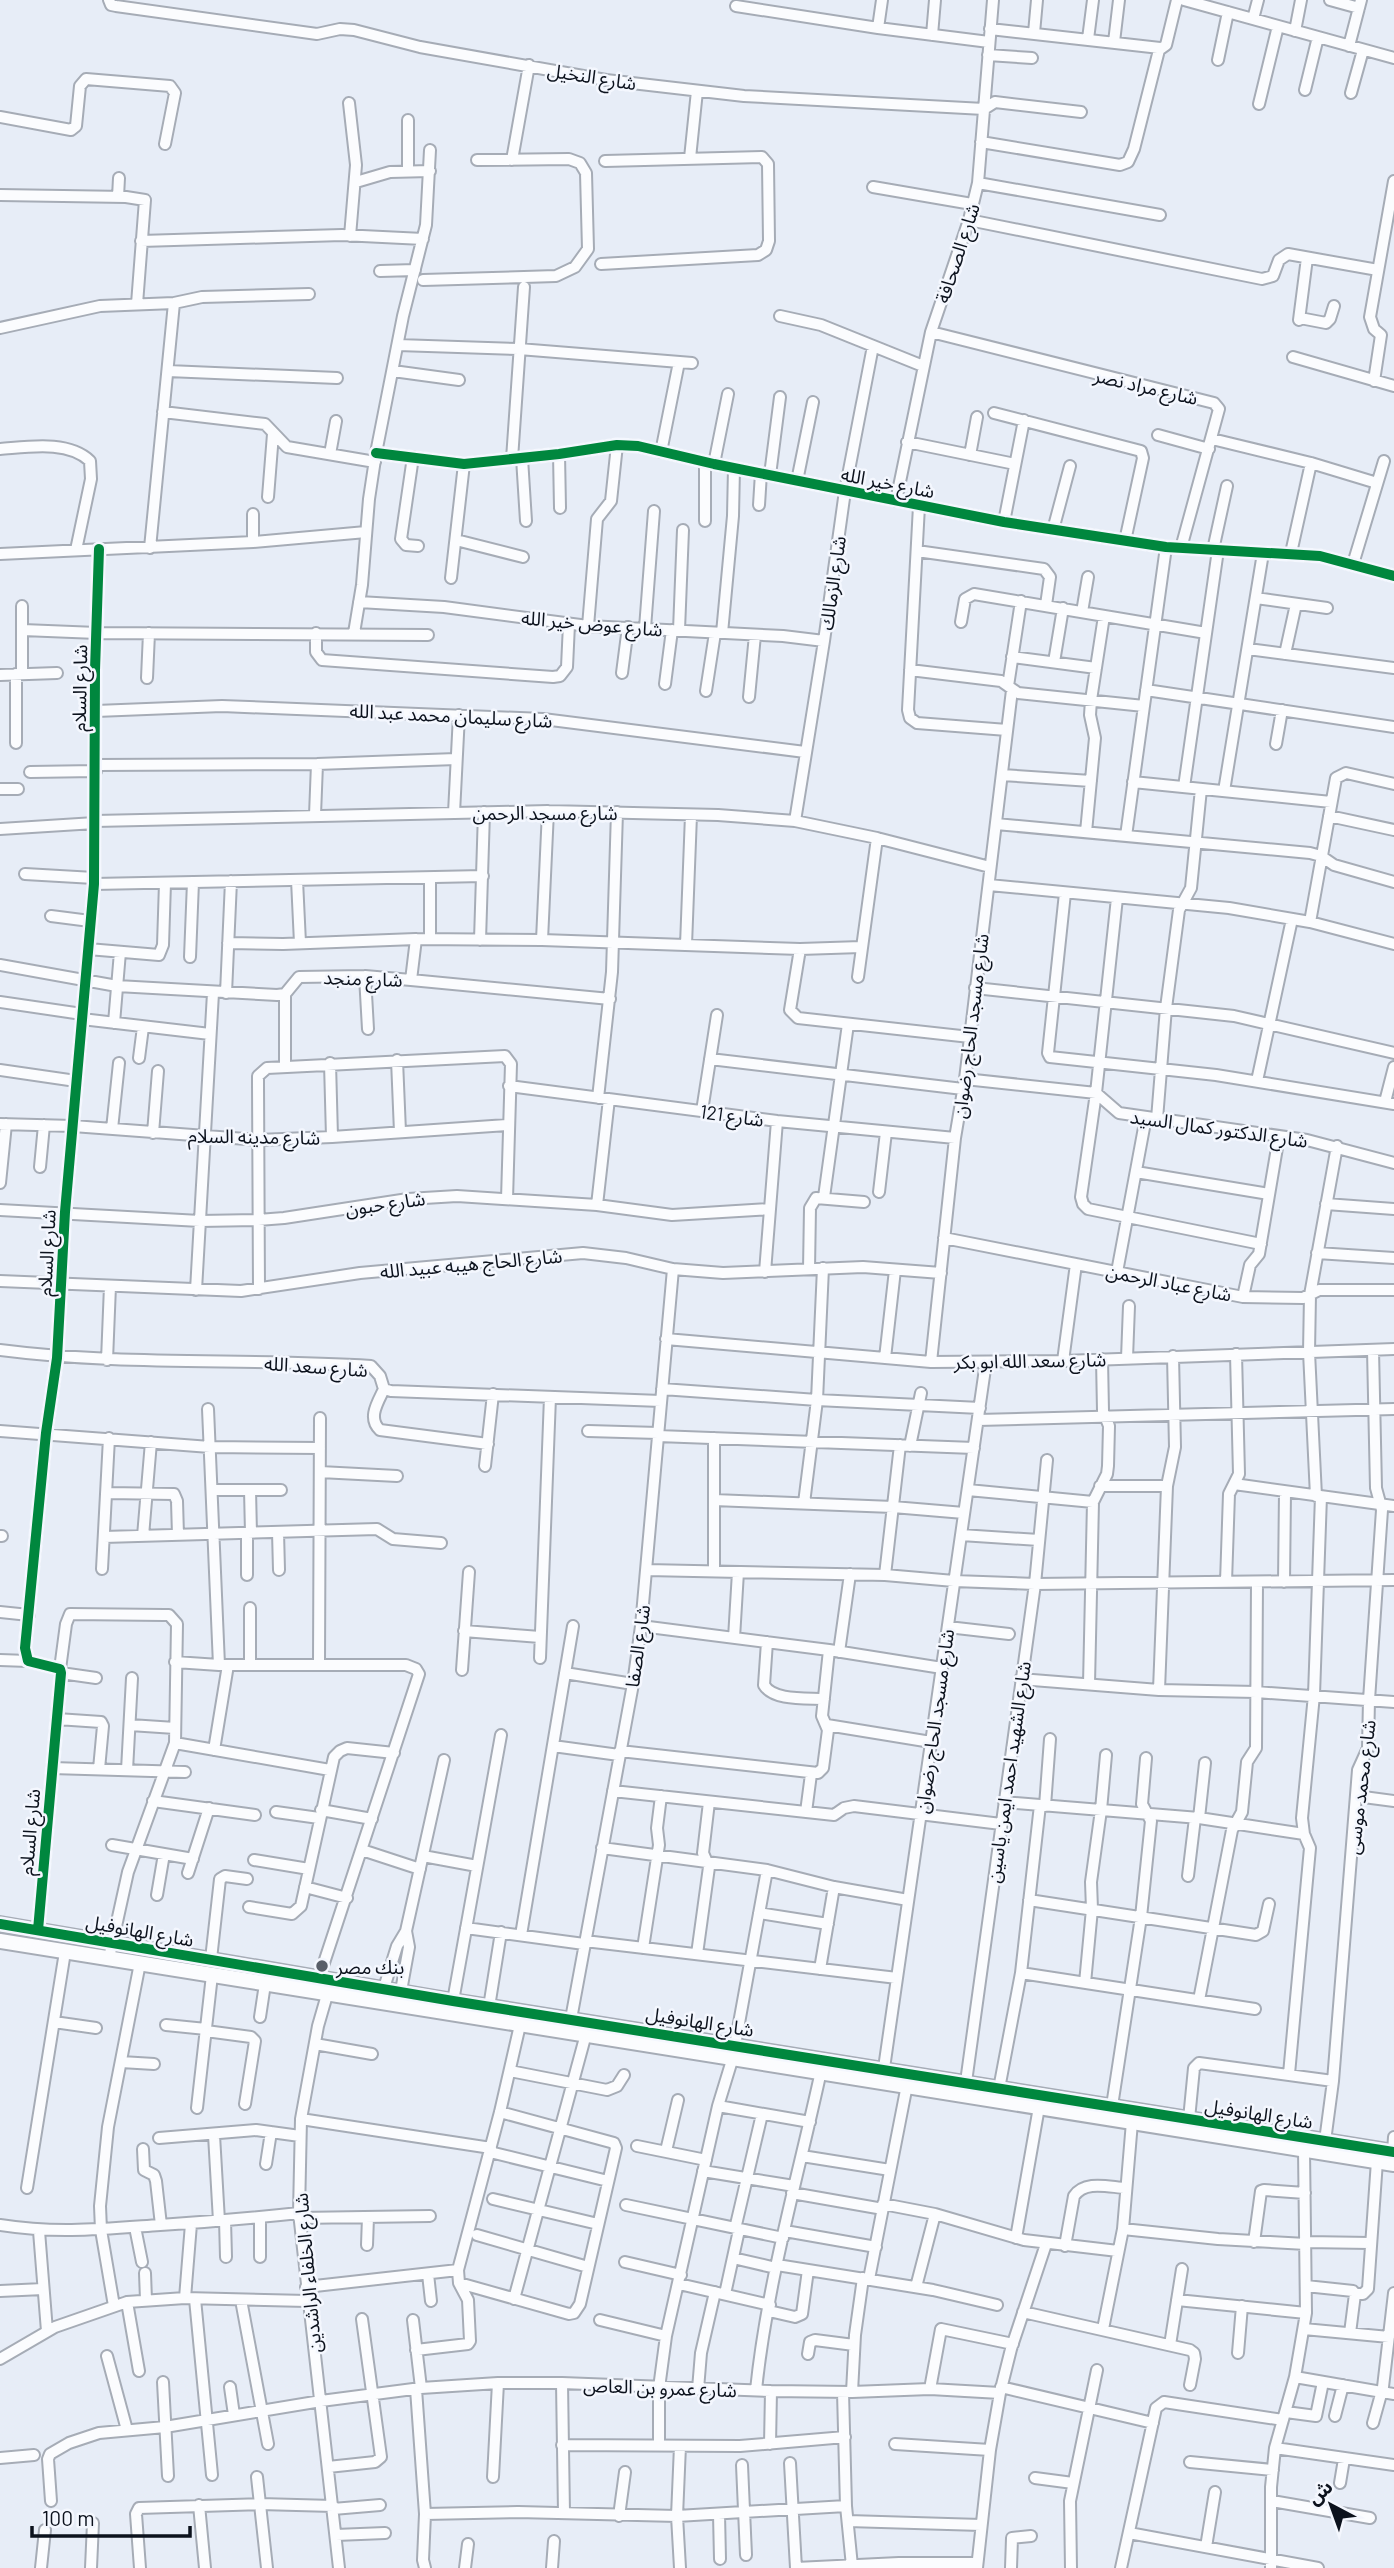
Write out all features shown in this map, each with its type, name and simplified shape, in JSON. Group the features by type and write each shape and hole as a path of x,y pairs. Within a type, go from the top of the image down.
{"street":[{"name":"شارع النخيل","path":"109,0 111,5 116,6 239,25 317,34 340,29 354,30 421,47 606,80 697,91 984,109 995,102 1081,112"},
{"path":"878,28 882,0"},
{"path":"932,35 935,0"},
{"name":"شارع الصحافة","path":"896,501 931,332 969,220 978,183 993,0"},
{"path":"1034,33 1037,0"},
{"path":"1088,39 1093,0"},
{"path":"1114,42 1119,0"},
{"path":"990,29 1160,48 1166,45 1177,0"},
{"path":"1184,0 1208,3 1228,12 1295,31 1363,50 1393,55"},
{"path":"1253,19 1258,0"},
{"path":"1295,31 1301,0"},
{"path":"1330,0 1360,4 1349,46"},
{"path":"736,6 762,5 878,28 989,42"},
{"path":"1218,60 1228,12"},
{"path":"1259,104 1278,26"},
{"path":"1305,90 1318,37"},
{"path":"981,142 1120,165 1128,162 1134,149 1160,48"},
{"path":"1352,93 1363,50"},
{"path":"988,55 1032,58"},
{"path":"512,160 529,65"},
{"path":"0,117 71,130 76,126 80,86 86,79 170,86 175,93 165,144"},
{"path":"690,158 697,91"},
{"path":"349,103 356,182 350,236"},
{"path":"408,120 408,171"},
{"path":"354,633 375,457 429,201 430,150"},
{"path":"601,264 758,255 766,250 769,242 767,161 758,156 605,161"},
{"path":"423,280 556,276 566,273 583,259 588,249 584,167 569,159 477,160"},
{"path":"356,182 390,172 430,171"},
{"path":"118,197 119,177"},
{"path":"1374,381 1381,335 1374,330 1370,317 1394,181"},
{"path":"978,183 1160,215"},
{"path":"873,187 972,204"},
{"path":"0,195 118,197 146,201 137,304"},
{"path":"969,220 1262,279 1273,276 1279,260 1286,255 1378,270"},
{"path":"141,241 350,236 423,239"},
{"path":"1307,258 1299,319 1326,323 1334,306"},
{"path":"380,271 415,270"},
{"path":"524,286 519,349 517,459 526,521"},
{"path":"0,327 100,306 174,303 202,297 309,294"},
{"path":"150,548 174,303"},
{"path":"780,316 821,325 923,366"},
{"name":"شارع مراد نصر","path":"931,332 1209,401 1219,409 1181,548"},
{"path":"398,345 519,349 692,363"},
{"name":"شارع الزمالك","path":"795,821 845,491 873,346"},
{"path":"1293,357 1394,386"},
{"path":"661,452 679,362"},
{"path":"168,370 337,378"},
{"path":"393,371 459,380"},
{"path":"705,521 710,463 728,394"},
{"path":"759,505 780,397"},
{"path":"797,481 813,402"},
{"name":"شارع خير الله","path":"163,412 265,424 286,447 330,454 413,457 464,464 617,445 638,446 1004,522 1166,547 1320,556 1394,576"},
{"path":"994,413 1141,451 1143,458 1125,541"},
{"path":"970,454 977,417"},
{"path":"1004,522 1024,420"},
{"path":"330,454 336,421"},
{"path":"268,497 273,434"},
{"path":"1158,435 1311,463 1377,484"},
{"path":"907,442 1015,464"},
{"path":"588,626 597,519 611,501 617,445"},
{"path":"0,449 66,449 83,455 90,461 90,479 76,550"},
{"path":"559,454 560,508"},
{"path":"413,457 401,534 403,543 418,546"},
{"path":"1353,564 1384,461"},
{"path":"1291,554 1311,463"},
{"path":"452,578 464,464"},
{"path":"1053,530 1070,466"},
{"path":"706,691 718,633 734,468"},
{"path":"1184,787 1215,550 1227,486"},
{"path":"919,506 908,710 913,721 1007,730"},
{"path":"645,628 654,511"},
{"path":"253,514 253,542"},
{"path":"665,684 676,630 684,530"},
{"path":"0,554 253,542 366,532"},
{"path":"456,540 523,557"},
{"path":"1126,835 1166,547"},
{"name":"شارع السلام","path":"28,1661 25,1656 46,1433 57,1358 65,1212 94,881 99,550"},
{"path":"917,551 1044,569 1050,577 1046,605"},
{"path":"1224,791 1263,553"},
{"path":"1082,612 1088,576"},
{"path":"961,622 964,601 969,595 1046,605 1206,633"},
{"path":"1256,598 1327,608"},
{"name":"شارع مسجد الحاج رضوان","path":"931,1362 955,1138 989,885 1007,730 1012,657 1021,601"},
{"name":"شارع عوض خير الله","path":"359,602 443,607 588,626 824,641"},
{"path":"1285,654 1296,604"},
{"path":"16,743 22,606"},
{"path":"1054,663 1063,608"},
{"path":"1086,832 1095,738 1090,715 1091,700 1104,616"},
{"path":"316,633 316,652 322,660 554,677 560,676 567,667 569,624"},
{"path":"622,673 628,627"},
{"path":"23,630 428,635"},
{"path":"147,678 149,633"},
{"path":"749,697 755,635"},
{"path":"1248,649 1394,668"},
{"path":"1012,657 1096,668"},
{"path":"910,670 1001,681 1010,688 1144,706"},
{"path":"0,675 57,673"},
{"path":"1146,690 1394,724"},
{"name":"شارع سليمان محمد عبد الله","path":"96,712 222,706 459,715 579,722 804,752"},
{"path":"1276,744 1282,710"},
{"path":"454,813 459,715"},
{"path":"30,772 456,759"},
{"path":"315,816 317,764"},
{"path":"1310,922 1336,778 1346,774 1394,784"},
{"path":"1002,775 1091,781"},
{"path":"1133,782 1331,802"},
{"path":"0,789 18,789"},
{"path":"1117,1272 1136,1172 1152,1118 1161,1069 1166,1008 1181,905 1191,888 1201,789"},
{"path":"542,940 548,811"},
{"path":"480,940 484,812"},
{"name":"شارع مسجد الرحمن","path":"0,829 95,822 484,812 617,812 795,821 877,838 990,867"},
{"path":"597,1205 613,943 617,812"},
{"path":"686,945 691,815"},
{"path":"1329,816 1394,830"},
{"path":"996,824 1310,853 1321,856 1334,865 1394,882"},
{"path":"858,977 877,838"},
{"path":"25,874 94,881 164,883 483,876"},
{"path":"430,878 430,939"},
{"path":"297,880 300,943"},
{"path":"226,993 231,881"},
{"path":"190,957 193,882"},
{"path":"88,949 155,956 162,953 164,883"},
{"path":"989,885 1229,908 1310,922 1394,944"},
{"path":"1065,892 1048,1055 1257,1081 1390,1103 1394,1067"},
{"path":"1117,898 1096,1093 1081,1197 1083,1204 1088,1209 1261,1244"},
{"path":"51,916 90,921"},
{"path":"1257,1081 1292,919"},
{"path":"411,979 416,939"},
{"path":"228,943 430,939 800,948 861,947"},
{"path":"800,948 791,1004 793,1015 804,1019 970,1037"},
{"path":"114,1023 120,952"},
{"path":"0,971 0,966 117,986 213,993 285,994 285,1066"},
{"name":"شارع منجد","path":"285,994 294,981 305,976 365,976 610,999"},
{"path":"365,976 368,1029"},
{"path":"975,988 1234,1016 1394,1053"},
{"path":"196,1290 213,993"},
{"path":"0,1002 114,1023 210,1034"},
{"path":"702,1111 717,1015"},
{"path":"824,1198 848,1024"},
{"path":"139,1058 143,1027"},
{"path":"259,1289 258,1082 262,1071 285,1066 330,1063 505,1056 510,1064 507,1199"},
{"name":"شارع الدكتور كمال السيد","path":"710,1059 841,1074 1096,1093 1116,1111 1337,1146 1394,1163"},
{"path":"397,1060 400,1132"},
{"path":"112,1129 118,1063"},
{"path":"330,1063 332,1137"},
{"path":"0,1070 76,1081"},
{"path":"153,1133 159,1071"},
{"name":"شارع 121","path":"509,1086 776,1121 955,1138"},
{"path":"765,1272 776,1121"},
{"path":"0,1183 3,1124"},
{"name":"شارع مدينه السلام","path":"3,1124 73,1126 258,1140 507,1125"},
{"path":"40,1167 44,1125"},
{"path":"879,1192 886,1132"},
{"path":"1243,1297 1249,1268 1258,1256 1261,1244 1279,1136"},
{"path":"1289,2074 1310,1849 1302,1818 1314,1695 1318,1581 1319,1496 1309,1352 1310,1295 1337,1146"},
{"path":"1136,1172 1269,1194"},
{"name":"شارع حبون","path":"0,1210 200,1221 258,1220 408,1199 457,1196 597,1205 672,1215 770,1209"},
{"path":"808,1269 810,1208 816,1198 864,1202"},
{"path":"1326,1204 1394,1209"},
{"name":"شارع عباد الرحمن","path":"944,1238 1243,1297 1303,1298 1322,1290 1394,1290"},
{"path":"1317,1253 1394,1258"},
{"name":"شارع الحاج هيبه عبيد الله","path":"0,1281 196,1290 259,1289 360,1273 505,1262 561,1254 604,1255 673,1269 723,1273 863,1267 941,1273"},
{"path":"1063,1361 1076,1264"},
{"path":"804,1503 821,1353 823,1268"},
{"name":"شارع الصفا","path":"571,2018 642,1626 673,1269"},
{"path":"886,1358 895,1270"},
{"path":"107,1360 110,1286"},
{"path":"1127,1358 1129,1306"},
{"name":"شارع سعد الله ابو بكر","path":"666,1339 931,1362 1063,1361 1394,1349"},
{"name":"شارع سعد الله","path":"0,1350 57,1358 371,1366 380,1376 384,1389 661,1401"},
{"name":"شارع محمد موسى","path":"1325,2141 1333,2081 1356,1796 1360,1764 1368,1748 1381,1504 1376,1488 1373,1350"},
{"path":"1226,1583 1229,1494 1239,1474 1236,1354"},
{"path":"1159,1690 1167,1486 1175,1447 1173,1356"},
{"path":"1089,1685 1093,1502 1107,1474 1108,1466 1109,1426 1102,1411 1102,1359"},
{"name":"شارع مسجد الحاج رضوان","path":"883,2075 986,1362"},
{"path":"384,1389 373,1419 380,1430 488,1444"},
{"path":"662,1389 817,1400 920,1398 979,1408"},
{"path":"485,1466 492,1394"},
{"path":"540,1658 550,1397"},
{"path":"885,1575 893,1507 905,1446 920,1398"},
{"path":"208,1409 213,1534 223,1665 214,1750"},
{"path":"978,1420 1394,1409"},
{"path":"109,1958 126,1878 175,1743 176,1662 223,1665 319,1664 320,1418"},
{"path":"0,1431 210,1447 320,1448"},
{"path":"588,1431 974,1448"},
{"path":"102,1569 109,1438"},
{"path":"714,1438 714,1571"},
{"path":"143,1536 150,1442"},
{"name":"شارع الشهيد احمد ايمن ياسين","path":"966,2082 1035,1584 1047,1461"},
{"path":"320,1472 397,1476"},
{"path":"1234,1485 1394,1506"},
{"path":"1100,1486 1167,1486"},
{"path":"212,1490 281,1490"},
{"path":"247,1575 250,1490"},
{"path":"968,1490 1093,1502"},
{"path":"107,1493 170,1492 176,1497 177,1535"},
{"path":"1283,1582 1285,1492"},
{"path":"714,1500 893,1507 964,1513"},
{"path":"104,1537 377,1529 393,1539 441,1543"},
{"path":"278,1532 279,1570"},
{"path":"961,1535 1039,1540"},
{"path":"647,1570 885,1575 1035,1584 1394,1580"},
{"path":"461,1670 469,1572"},
{"path":"734,1638 738,1572"},
{"path":"553,1746 818,1773 823,1768 827,1725 822,1716 824,1699 850,1574"},
{"path":"1199,2000 1232,1830 1242,1812 1247,1762 1256,1748 1257,1582"},
{"path":"250,1608 250,1665"},
{"path":"0,1612 29,1615"},
{"name":"شارع السلام","path":"38,1930 67,1618 70,1614 164,1615 174,1619 177,1624 176,1662"},
{"path":"520,1935 573,1626"},
{"path":"642,1626 942,1668"},
{"path":"948,1627 1009,1634"},
{"path":"464,1631 540,1637"},
{"path":"767,1642 764,1685 769,1692 824,1699"},
{"path":"0,1660 28,1661 96,1678"},
{"name":"شارع الخلفاء الراشدين","path":"319,1664 406,1665 416,1669 419,1674 347,1898 326,1979 327,1994 301,2119 299,2216 339,2568"},
{"path":"565,1673 633,1684"},
{"path":"127,1770 132,1678"},
{"path":"1020,1679 1159,1690 1256,1692 1394,1702"},
{"path":"57,1719 101,1722 103,1726 99,1769"},
{"path":"130,1725 175,1728"},
{"path":"827,1725 931,1742"},
{"path":"453,2001 501,1735"},
{"path":"998,2094 1021,1973 1050,1739"},
{"path":"175,1743 330,1770"},
{"path":"249,1907 292,1914 301,1906 334,1757 347,1748 394,1753"},
{"path":"1085,1983 1092,1909 1091,1882 1106,1755"},
{"path":"1112,2106 1141,1917 1151,1821 1142,1804 1146,1758"},
{"path":"401,1991 409,1948 407,1931 444,1760"},
{"path":"1188,1875 1205,1763"},
{"path":"52,1768 184,1772"},
{"path":"806,1812 811,1774"},
{"path":"612,1791 834,1815 844,1808 854,1806 1001,1824"},
{"path":"643,1948 657,1855 661,1796"},
{"path":"1356,1796 1394,1801"},
{"path":"153,1801 255,1815"},
{"path":"697,1954 709,1867 703,1853 709,1802"},
{"path":"1004,1802 1197,1818 1304,1834"},
{"path":"188,1873 209,1808"},
{"path":"276,1812 372,1819"},
{"path":"113,1845 193,1859"},
{"path":"602,1848 767,1870 834,1887 908,1900"},
{"path":"362,1850 420,1869"},
{"path":"157,1895 164,1854"},
{"path":"423,1856 477,1866"},
{"path":"254,1860 309,1869"},
{"path":"659,2444 659,2388 666,2336 718,2106 734,2051 767,1870"},
{"path":"211,1959 219,1882 225,1876 247,1879"},
{"path":"305,1887 347,1898"},
{"path":"820,1969 834,1887"},
{"path":"1029,1900 1260,1934 1269,1904"},
{"path":"759,1913 828,1924"},
{"name":"شارع الهانوفيل","path":"0,1924 489,2007 571,2018 821,2071 966,2082 1040,2107 1377,2161 1394,2156"},
{"path":"466,1928 897,1978"},
{"path":"384,1988 397,1947 407,1931"},
{"path":"489,2007 501,1933"},
{"name":"شارع الهانوفيل","path":"0,1941 520,2025 734,2051 883,2075 907,2085 1112,2106 1325,2141 1394,2156"},
{"path":"27,2188 65,1952"},
{"path":"114,2306 101,2230 100,2206 108,2127 140,1963"},
{"path":"1021,1973 1255,2010"},
{"path":"197,2108 212,1975"},
{"path":"260,2017 265,1984"},
{"path":"54,2022 96,2028"},
{"path":"166,2025 251,2037 255,2041 245,2104"},
{"path":"416,2350 470,2343 468,2300 459,2283 458,2270 520,2025"},
{"path":"514,2299 586,2034"},
{"path":"315,2044 372,2054"},
{"path":"121,2062 154,2064"},
{"path":"1189,2119 1194,2068 1199,2063 1333,2081"},
{"path":"510,2071 607,2090 617,2085 624,2074"},
{"path":"756,2390 777,2266 821,2071"},
{"path":"852,2566 846,2506 847,2392 866,2279 876,2247 907,2085"},
{"path":"666,2151 678,2100"},
{"path":"718,2106 810,2122"},
{"path":"1016,2238 1040,2107"},
{"path":"459,2283 569,2314 574,2313 580,2304 616,2148 614,2143 500,2112"},
{"path":"698,2389 701,2353 733,2258 747,2178 762,2115"},
{"path":"301,2119 490,2150 608,2181"},
{"path":"1103,2329 1122,2229 1132,2122"},
{"path":"159,2138 256,2130 300,2136"},
{"path":"266,2164 271,2132"},
{"path":"214,2135 226,2257"},
{"path":"1394,2137 1394,2156"},
{"path":"637,2146 666,2151 793,2190 935,2214 1046,2244 1118,2251"},
{"path":"143,2149 144,2170 154,2175 156,2181 161,2225"},
{"path":"1272,2564 1275,2448 1295,2376 1306,2313 1304,2150"},
{"path":"802,2156 890,2170"},
{"path":"1306,2286 1349,2290 1355,2294 1363,2294 1368,2289 1377,2161"},
{"path":"1065,2246 1077,2192 1086,2186 1126,2188"},
{"path":"1254,2242 1261,2191 1305,2193"},
{"path":"493,2199 598,2224"},
{"path":"626,2204 737,2229 876,2247"},
{"path":"916,2287 935,2214"},
{"path":"0,2225 39,2231 101,2230 260,2217 430,2216"},
{"path":"260,2217 260,2258"},
{"path":"367,2245 368,2217"},
{"path":"191,2224 190,2298 212,2475"},
{"path":"135,2227 144,2268 146,2300"},
{"path":"1122,2229 1254,2242 1370,2243"},
{"path":"39,2231 47,2331"},
{"path":"477,2235 588,2267"},
{"path":"790,2463 796,2568 977,2565 1000,2390 1046,2244"},
{"path":"733,2258 916,2287 997,2305"},
{"path":"625,2262 795,2317 802,2314 808,2270"},
{"path":"1170,2345 1182,2269"},
{"path":"306,2287 458,2270"},
{"path":"428,2274 431,2301"},
{"path":"0,2291 43,2289"},
{"path":"1373,2423 1390,2337 1394,2293"},
{"path":"1350,2333 1355,2294"},
{"path":"0,2359 47,2331 127,2302 190,2298 307,2301"},
{"path":"241,2300 268,2444"},
{"path":"1177,2300 1306,2313"},
{"path":"127,2302 139,2371"},
{"path":"1237,2353 1242,2306"},
{"path":"1023,2312 1170,2345 1194,2353 1190,2385"},
{"path":"328,2466 379,2460 382,2457 362,2319"},
{"path":"413,2320 425,2514 424,2564"},
{"path":"600,2320 666,2336"},
{"path":"930,2389 941,2329 1013,2344"},
{"path":"1304,2329 1390,2337"},
{"path":"808,2354 810,2342 815,2340 854,2345"},
{"path":"107,2356 127,2430"},
{"path":"1071,2568 1070,2514 1073,2483 1097,2370"},
{"path":"1295,2376 1394,2394"},
{"path":"163,2382 168,2476"},
{"path":"1121,2568 1156,2408 1164,2402 1284,2416 1316,2416 1323,2382"},
{"path":"493,2477 498,2383"},
{"name":"شارع عمرو بن العاص","path":"51,2501 48,2459 50,2454 69,2443 99,2433 165,2427 373,2394 498,2383 771,2391 1000,2390 1153,2423"},
{"path":"562,2383 564,2513"},
{"path":"1335,2416 1343,2385"},
{"path":"230,2388 234,2414"},
{"path":"770,2444 771,2391"},
{"path":"562,2445 770,2444 845,2437"},
{"path":"895,2444 990,2450"},
{"path":"680,2446 677,2516 680,2568"},
{"path":"1275,2448 1394,2465"},
{"path":"0,2458 34,2455"},
{"path":"1340,2483 1344,2459"},
{"path":"1190,2462 1273,2470"},
{"path":"742,2465 746,2555"},
{"path":"619,2516 625,2472"},
{"path":"257,2477 267,2568"},
{"path":"1035,2477 1073,2483"},
{"path":"1206,2547 1216,2492"},
{"path":"1272,2501 1370,2518"},
{"path":"140,2568 136,2511 166,2506 199,2505 380,2505"},
{"path":"199,2505 205,2568"},
{"path":"425,2514 564,2513 677,2516 846,2506"},
{"path":"719,2514 720,2559"},
{"path":"848,2521 981,2525"},
{"path":"91,2568 93,2523"},
{"path":"41,2568 45,2530"},
{"path":"336,2535 385,2533"},
{"path":"1129,2533 1206,2547 1272,2564 1318,2568"},
{"path":"1011,2568 1012,2538 1031,2536"},
{"path":"552,2568 554,2541"},
{"path":"465,2568 468,2544"}],"cycle path":[{"path":"376,453 464,464 617,445 638,446 714,464 1004,522 1166,547 1320,556 1394,576"},
{"path":"38,1930 61,1673 60,1669 28,1661 25,1648 46,1433 57,1358 65,1212 94,884 95,670 99,549"},
{"path":"0,1924 453,2001 1394,2152"}],"place":[{"name":"بنك مصر","path":"322,1966"}]}
